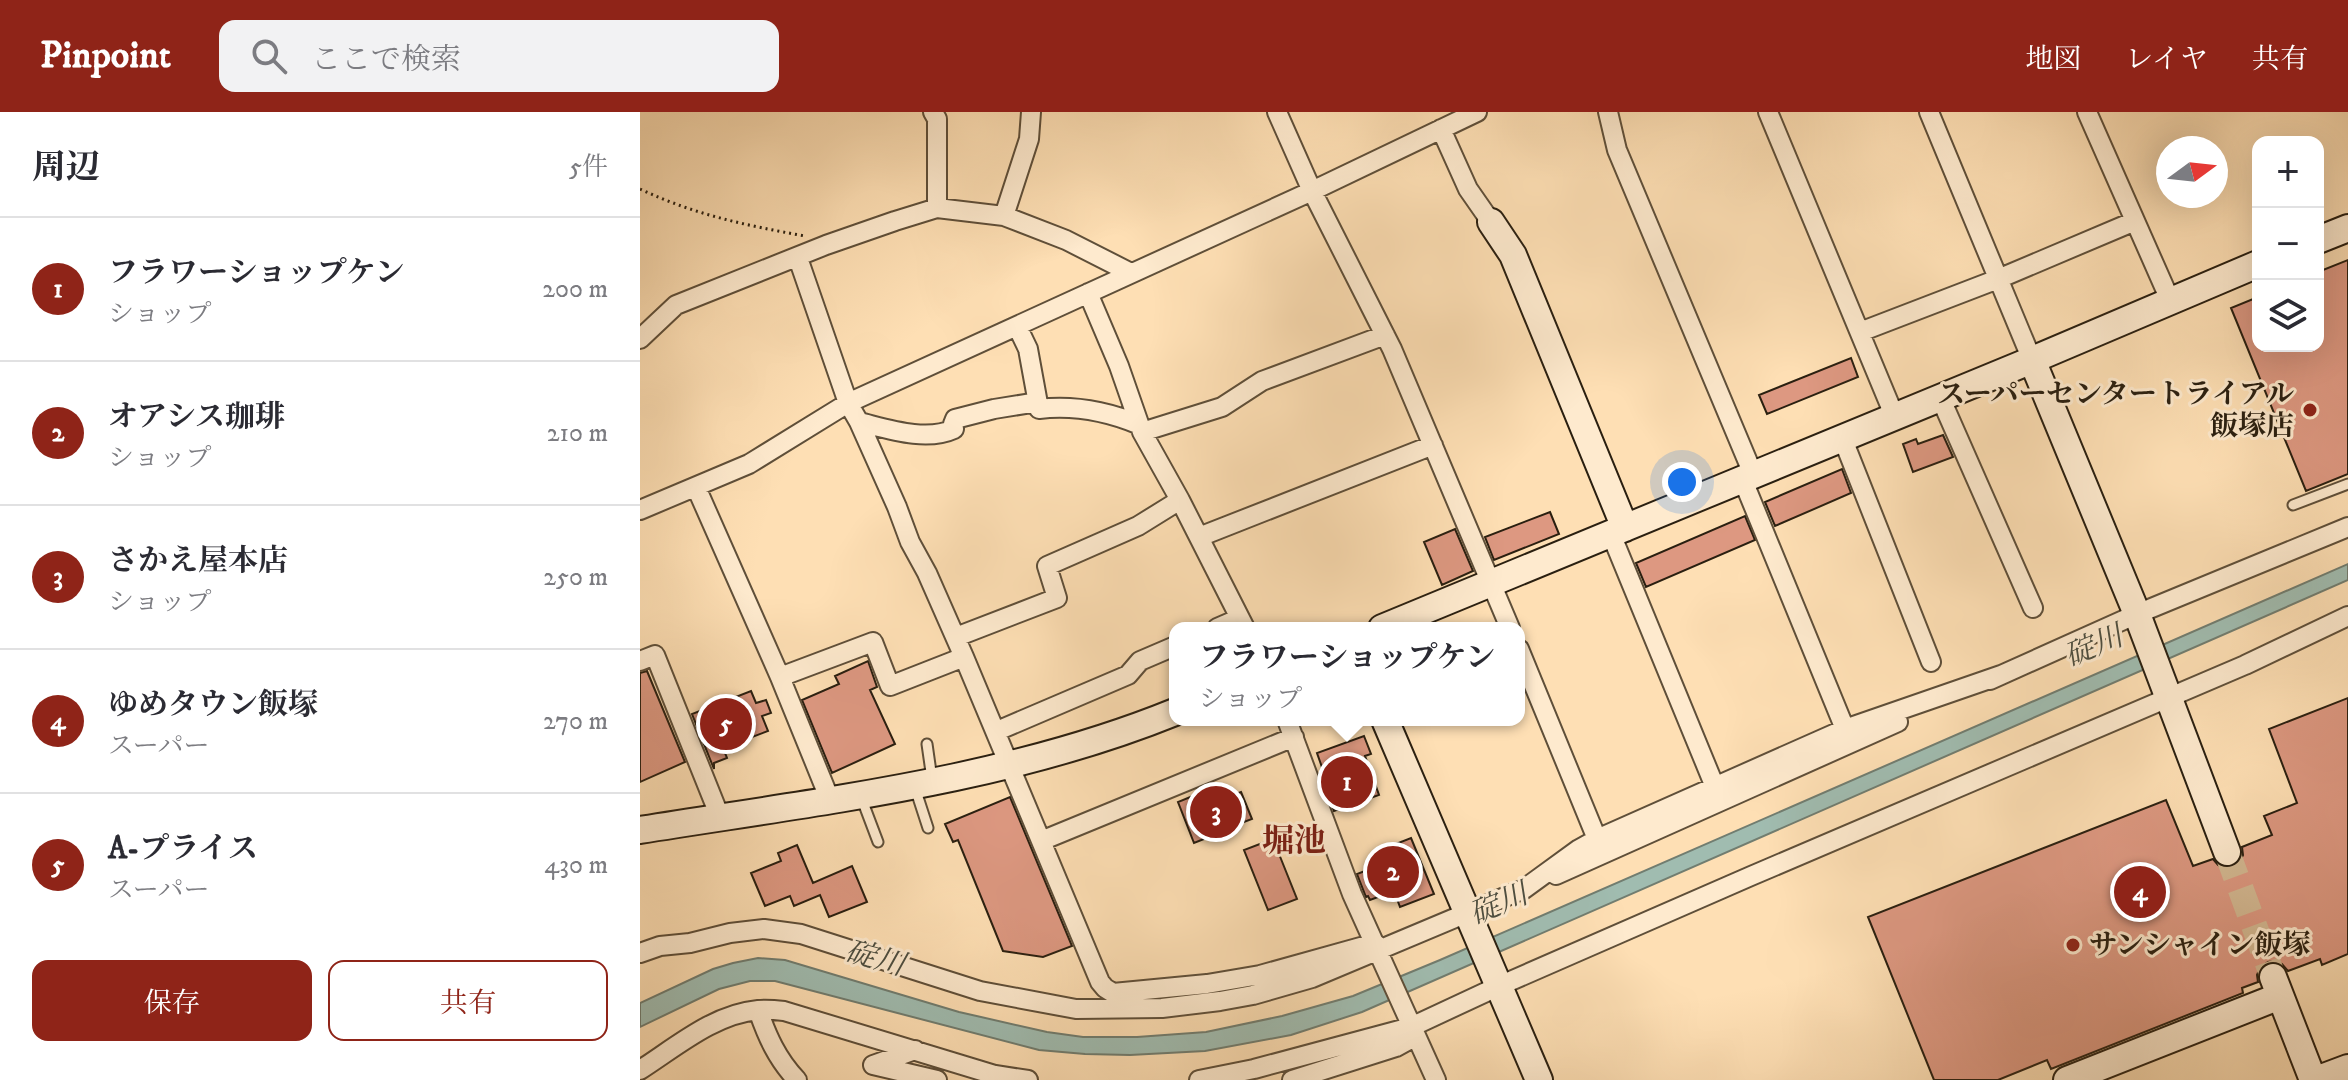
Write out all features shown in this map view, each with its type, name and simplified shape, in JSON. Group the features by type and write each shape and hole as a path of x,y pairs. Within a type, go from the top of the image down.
{"street":[{"path":"933,112 937,119 937,208"},
{"path":"1004,216 1029,139 1031,112"},
{"path":"1277,112 1312,191 1385,335 1508,622"},
{"path":"640,510 749,464 848,403 1312,191 1477,112"},
{"path":"1608,112 1617,150 1845,729"},
{"path":"1768,112 1894,415"},
{"path":"1929,112 2138,616 2227,852"},
{"path":"2087,112 2170,300"},
{"path":"1441,129 1468,189 1513,255 1715,787"},
{"path":"640,339 676,305 826,245 937,208 1004,216 1066,240 1131,273"},
{"path":"1860,332 1998,279 2135,221"},
{"path":"2324,238 2348,228"},
{"path":"798,258 848,403 956,637 1105,988 1113,993 1207,984 1378,950"},
{"path":"1397,622 2252,266"},
{"path":"1088,293 1141,429 1242,622"},
{"path":"1017,326 1028,349 1039,409 1074,408 1123,418 1141,429 1222,407 1262,381 1385,335"},
{"path":"1940,397 2033,608"},
{"path":"859,422 934,436 954,429 955,419 1038,402"},
{"path":"1842,437 1931,662"},
{"path":"1199,537 1433,445"},
{"path":"696,487 780,677 830,800"},
{"path":"956,637 1057,598 1047,566 1138,526 1180,500"},
{"path":"640,953 660,946 764,929 801,934 980,991 1076,1009 1162,1008 1231,999 1312,978 1468,915 2001,675 2348,527"},
{"path":"1199,1080 1267,1066 1412,1028 1498,984 2167,693 2245,665 2348,616"},
{"path":"780,677 873,642 890,686 964,657"},
{"path":"997,731 1128,675 1140,661 1169,649"},
{"path":"640,661 655,655 720,817"},
{"path":"1525,664 1597,839"},
{"path":"1524,889 1597,839 1845,729 2001,675"},
{"path":"640,830 923,784 1088,743 1169,714"},
{"path":"1388,726 1539,1080"},
{"path":"1041,841 1290,728 1333,847 1436,1080"},
{"path":"2067,1080 2277,986 2315,1080 2348,1068"},
{"path":"758,1010 770,1044 797,1080"},
{"path":"640,1070 711,1024 758,1010 784,1011 995,1075 1028,1080"},
{"path":"1292,1080 1396,1047 1412,1028"},
{"path":"915,1050 873,1065 937,1080"}],"lane":[{"path":"2293,505 2348,484"},
{"path":"927,744 923,784 928,828"},
{"path":"861,795 878,842"}],"path":[{"path":"640,189 691,211 812,237 826,245"}],"shaded area":[{"path":"2348,564 2348,580 1362,1012 1291,1035 1205,1051 1130,1055 1039,1050 775,981 750,981 719,989 640,1027 640,1003 713,969 758,958 785,960 959,1012 1083,1037 1206,1032 1282,1016 1353,996 1440,960"}],"building":[{"name":"スーパーセンタートライアル 飯塚店","path":"2348,260 2348,474 2306,491 2231,308 2252,299 2252,352 2324,352 2324,270"},
{"path":"1851,358 1858,377 1767,414 1759,395"},
{"path":"1943,435 1953,457 1913,472 1903,444 1916,439 1918,444"},
{"path":"1842,469 1851,493 1775,526 1765,502"},
{"path":"1550,512 1559,534 1494,560 1485,537"},
{"path":"1745,516 1755,540 1646,587 1636,563"},
{"path":"1455,529 1473,571 1442,585 1424,542"},
{"path":"868,661 877,687 870,690 895,744 832,773 802,700 839,684 835,676"},
{"path":"647,671 685,762 640,782 640,673"},
{"path":"751,691 756,703 766,700 771,713 762,716 768,731 723,748 727,758 714,763 714,769 692,714"},
{"path":"2348,698 2348,954 2322,965 2320,959 2288,971 2282,964 2268,962 2260,968 2258,982 2242,988 2243,993 2051,1069 2047,1060 1998,1080 1934,1080 1868,917 2166,800 2193,866 2213,859 2224,868 2233,867 2243,855 2242,847 2272,835 2264,816 2297,803 2269,729"},
{"path":"1364,736 1371,754 1365,756 1379,795 1334,811 1320,774 1324,773 1317,753"},
{"path":"1241,792 1252,819 1225,829 1227,836 1217,839 1214,835 1194,843 1178,802 1200,793 1205,806"},
{"path":"1010,797 1072,946 1043,957 1003,951 958,840 953,842 945,824"},
{"path":"1411,838 1434,894 1400,907 1394,891 1370,900 1357,874 1393,860 1388,847"},
{"path":"1273,839 1297,899 1268,910 1244,850"},
{"path":"797,845 813,883 852,866 867,902 829,917 820,895 794,906 790,896 765,906 751,873 781,861 778,853"}],"tunnel":[{"path":"2227,852 2273,977"}],"place":[{"name":"スーパーセンタートライアル 飯塚店","path":"2310,410"},
{"name":"A-プライス","path":"726,724"},
{"name":"フラワーショップケン","path":"1347,782"},
{"name":"さかえ屋本店","path":"1216,812"},
{"name":"オアシス珈琲","path":"1393,872"},
{"name":"ゆめタウン飯塚","path":"2140,892"},
{"name":"サンシャイン飯塚","path":"2073,945"}],"district":[{"name":"堀池","path":"1294,842"}],"water label":[{"name":"碇川","path":"2094,647"},
{"name":"碇川","path":"1499,905"},
{"name":"碇川","path":"875,959"}]}
